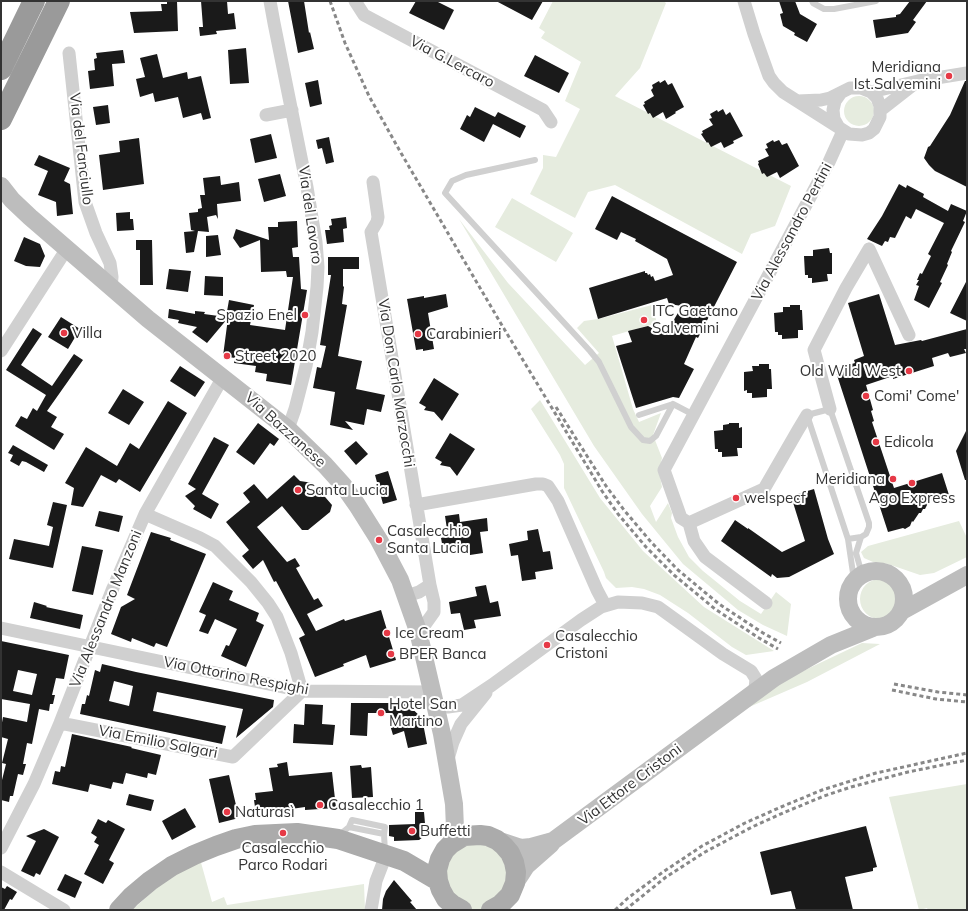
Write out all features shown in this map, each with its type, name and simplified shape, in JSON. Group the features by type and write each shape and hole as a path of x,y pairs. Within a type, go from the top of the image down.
{"highway":[{"path":"1,69 34,1"},
{"path":"1,118 58,1"}],"main road":[{"name":"Via Bazzanese","path":"1,186 12,200 30,217 111,288 148,319 288,428 325,465 357,505 388,556 400,580 418,630 434,698 454,804 455,829 448,847"},
{"path":"898,581 904,595 904,603 902,611 897,619 888,625 879,628 873,628 861,624 856,620 849,610 847,600 849,588 858,577 875,570 891,575 898,581 916,588 953,582"},
{"path":"902,611 953,582"},
{"name":"Via Ettore Cristoni","path":"831,645 848,620 849,610"},
{"name":"Via Ettore Cristoni","path":"488,838 521,848 531,848 553,841 774,678 831,645 873,628"},
{"name":"Via Bazzanese","path":"454,804 468,824 488,838"},
{"path":"120,910 141,889 172,866 194,854 236,839 255,835 283,833 342,833 352,843 395,858 438,881"},
{"path":"395,858 421,859 448,847 464,836 488,838 504,846 510,853 516,872 515,882"},
{"path":"496,908 510,895 515,882 526,866 553,841"},
{"path":"448,847 440,859 437,870 438,881 446,899 458,908"}],"street":[{"name":"Via del Lavoro","path":"270,1 307,187 316,242 318,267 315,309 306,366 295,409 288,428"},
{"name":"Via G.Lercaro","path":"355,1 364,15 543,110 551,122"},
{"path":"744,1 769,76 783,92 840,129 856,136 868,133 874,129 880,117 881,110 879,102 871,92 866,89 855,87 830,98 798,101"},
{"name":"Via del Fanciullo","path":"69,54 85,202 96,233 110,263 112,277 111,288"},
{"path":"871,92 918,81 967,73"},
{"path":"881,110 918,81"},
{"path":"840,94 835,101 833,110 834,118 840,129"},
{"path":"266,115 292,110"},
{"name":"Via Alessandro Pertini","path":"766,603 705,557 694,540 689,523 681,518 664,470 829,162 840,129"},
{"name":"Via Don Carlo Marzocchi","path":"373,182 378,220 371,232 416,505 434,602 434,612 424,626 418,630"},
{"path":"830,409 814,350 846,288 869,249 909,335"},
{"path":"1,350 66,250"},
{"name":"Via Alessandro Manzoni","path":"1,848 34,784 89,647 145,514 223,377"},
{"path":"689,523 764,489 807,416"},
{"path":"416,505 536,484 548,486 558,501 605,605"},
{"path":"145,514 188,532 215,546 251,582 277,617 291,653 302,691"},
{"path":"406,596 419,592 430,585"},
{"path":"434,698 448,707 462,705 581,620 605,605 618,602 642,603 658,607 723,654 765,678 774,678"},
{"name":"Via Ottorino Respighi","path":"1,628 302,691 434,698"},
{"path":"751,671 756,679 755,690 753,693"},
{"path":"447,762 453,742 461,724 492,684"},
{"name":"Via Emilio Salgari","path":"60,722 232,757 302,691"},
{"path":"371,910 370,906 376,881 395,858"},
{"path":"1,872 64,910"}],"lane":[{"path":"812,1 824,9 876,1"},
{"path":"536,160 466,175 452,181 445,193 599,362 631,427 643,440 650,441 656,436 673,404"},
{"path":"639,415 673,404 694,415"},
{"path":"848,539 861,537 866,534 869,527 830,409 807,416 848,539 858,577"},
{"path":"858,577 856,553 861,537"},
{"path":"953,582 967,566"},
{"path":"342,833 384,834 395,858"}],"shaded area":[{"path":"553,1 663,1 666,3 640,68 615,96 791,186 775,226 751,234 742,254 615,185 588,192 575,218 530,194 543,168 543,155 556,157 580,109 565,101 581,62 541,38 545,32 539,28"},
{"path":"859,96 870,100 874,111 870,122 859,126 848,122 844,111 848,100"},
{"path":"512,198 573,233 556,262 495,227"},
{"path":"459,219 508,283 585,365 599,353 577,328 584,321 598,319 652,305 657,323 612,336 633,409 639,422 661,413 653,435 662,458 659,471 662,487 650,506 656,522 668,503 672,513 671,518 678,537 689,557 703,571 740,601 761,614 776,592 791,604 787,636 763,625 738,610 683,564 642,514 594,446"},
{"path":"540,400 600,498 643,551 704,607 774,651 746,655 732,647 688,613 660,595 644,589 632,587 616,588 606,578 564,488 564,464 560,455 531,409"},
{"path":"959,521 967,538 967,557 934,573 920,575 888,564 873,562 864,558 861,552 868,546"},
{"path":"884,579 891,582 897,588 900,599 899,607 891,616 884,619 876,619 869,616 861,607 860,595 863,588 872,580"},
{"path":"862,643 880,644 807,682 747,708 782,681"},
{"path":"967,784 967,910 928,910 927,908 919,910 889,797"},
{"path":"480,841 500,850 510,882 490,907 479,910 468,909 449,896 444,864 458,846"},
{"path":"200,859 212,902 224,897 227,905 364,884 365,910 132,910 167,879"}],"building":[{"path":"167,1 177,1 178,31 134,33 130,12 162,11 161,4 167,4"},
{"path":"201,1 227,1 228,14 234,13 236,29 216,31 217,34 200,36 199,27 203,27"},
{"path":"288,1 304,1 309,33 310,32 314,49 298,53"},
{"path":"416,1 436,1 454,10 444,30 409,13"},
{"path":"496,1 543,1 532,20"},
{"path":"779,1 795,1 800,14 817,24 807,42 794,35 795,33 783,26 780,14 783,13"},
{"path":"910,1 927,1 913,20 916,22 908,33 876,38 873,20 896,17 896,15 900,14"},
{"path":"246,48 249,83 230,84 228,50"},
{"path":"123,50 125,63 112,64 114,86 90,89 88,71 95,70 94,59 97,58 96,53"},
{"path":"157,54 163,78 187,72 188,79 201,76 211,118 203,120 201,113 183,118 178,97 155,102 153,93 140,97 136,79 145,77 140,58"},
{"path":"535,55 569,73 559,93 524,76"},
{"path":"318,80 322,104 310,107 305,83"},
{"path":"665,80 668,85 672,83 684,107 666,119 663,112 653,118 650,113 648,114 643,105 645,104 644,102 654,96 651,90 653,88 652,85 659,81 660,83"},
{"path":"965,81 967,81 967,187 935,171 924,158 928,147 950,115"},
{"path":"108,105 110,123 96,125 93,107"},
{"path":"475,107 495,117 498,112 526,126 520,138 493,124 484,142 460,129 467,115 470,117"},
{"path":"723,109 726,115 730,112 743,136 724,148 721,142 711,147 701,134 703,133 702,131 713,125 709,119 712,118 710,114 717,110 718,112"},
{"path":"271,134 277,158 255,163 250,139"},
{"path":"329,137 334,162 326,164 322,148 318,149 316,140"},
{"path":"139,138 144,184 103,190 99,155 120,152 119,141"},
{"path":"773,140 774,142 779,140 782,145 787,143 799,166 780,178 777,172 767,177 764,173 762,174 758,164 758,161 769,156 765,149 768,148 766,144"},
{"path":"39,155 70,168 64,181 70,184 73,214 57,216 56,202 38,195 48,171 34,165"},
{"path":"280,174 286,196 264,202 258,179"},
{"path":"220,176 221,185 239,182 241,201 217,204 218,219 216,215 207,217 209,232 198,231 194,252 186,253 184,232 195,231 191,230 189,213 198,212 198,209 202,208 200,195 205,195 203,178"},
{"path":"899,184 906,188 907,185 924,194 923,197 948,211 951,204 967,211 963,221 965,222 951,251 948,265 940,282 942,283 929,308 914,300 919,286 916,285 919,280 917,280 920,273 922,274 931,256 928,254 944,223 916,209 911,219 906,216 895,238 890,237 888,242 885,241 882,246 867,239 882,216"},
{"path":"612,196 737,262 698,338 696,337 684,364 694,369 679,398 673,397 636,408 616,346 632,342 628,331 648,326 665,335 682,306 669,304 667,298 598,319 589,288 645,271 648,275 650,274 651,277 653,276 655,281 673,275 667,259 635,241 636,239 621,232 617,240 595,229"},
{"path":"130,212 130,219 133,219 134,230 117,231 116,213"},
{"path":"346,217 347,228 343,229 344,242 327,244 325,230 330,230 329,226 332,225 331,219"},
{"path":"297,221 298,247 292,248 293,257 299,257 301,289 307,290 291,385 266,381 267,374 255,372 256,366 234,363 235,358 223,356 228,318 207,343 192,332 197,327 178,323 179,320 168,318 169,309 195,314 195,311 205,312 204,314 226,317 229,300 254,305 250,325 285,330 293,277 287,277 286,271 261,272 260,240 240,248 233,238 236,229 269,240 268,227 278,227 278,222"},
{"path":"218,235 221,255 206,257 206,236"},
{"path":"24,237 40,244 45,256 40,267 26,266 14,261"},
{"path":"136,240 152,240 153,285 140,285 140,250 136,250"},
{"path":"829,248 830,253 832,253 832,274 827,274 828,281 812,283 812,278 808,278 808,275 805,275 804,256 813,256 813,250"},
{"path":"328,257 359,257 359,269 343,269 344,287 342,304 347,305 338,356 362,361 356,389 385,395 381,412 367,409 364,425 345,421 353,430 330,425 335,392 313,388 317,367 321,368 326,346 320,345 331,275 328,275"},
{"path":"169,269 191,271 188,292 166,289"},
{"path":"205,276 223,277 223,296 204,295"},
{"path":"967,280 967,321 950,313"},
{"path":"446,294 448,307 428,313 434,349 423,351 423,349 416,350 407,299"},
{"path":"879,294 895,345 922,341 967,329 967,349 964,349 966,353 950,357 948,353 932,358 934,366 893,379 893,376 866,385 873,410 871,411 874,421 872,422 894,488 942,473 949,495 929,501 925,509 919,513 913,522 912,521 910,526 905,529 903,528 888,532 835,369 855,363 854,360 864,356 848,303"},
{"path":"790,305 800,305 800,310 802,310 803,330 798,330 798,338 782,339 782,335 778,335 778,332 775,332 774,313 783,312 783,307 790,307"},
{"name":"Villa","path":"61,317 80,329 68,349 48,337"},
{"path":"33,328 42,334 21,365 52,386 74,354 83,360 47,411 57,417 51,427 64,434 54,450 15,426 21,416 27,419 33,408 37,411 46,395 6,370"},
{"path":"759,364 769,364 769,369 771,369 772,389 767,389 767,397 752,398 752,393 747,393 747,390 744,391 744,372 753,371 752,366 759,366"},
{"path":"180,366 205,382 195,397 170,381"},
{"path":"434,378 459,394 442,421 434,412 424,410 426,407 419,403"},
{"path":"123,389 144,402 129,425 108,413"},
{"path":"168,401 187,413 140,492 119,479 116,483 101,475 83,507 71,505 74,488 65,483 86,447 117,466 130,443 139,449"},
{"path":"258,423 279,439 274,446 270,443 254,465 236,452"},
{"path":"729,423 739,423 739,428 742,427 742,448 737,448 738,456 722,457 722,452 718,452 718,449 715,449 714,431 723,430 723,425"},
{"path":"967,429 967,480 965,480 956,451"},
{"path":"450,433 475,449 457,476 450,467 440,465 442,462 435,458"},
{"path":"214,437 229,445 202,494 219,504 211,519 193,509 195,506 185,496 196,489 188,484"},
{"path":"356,441 368,454 356,465 344,451"},
{"path":"13,445 48,465 44,472 26,462 22,461 19,466 10,461 13,455 8,453"},
{"path":"388,471 397,500 383,504 375,475"},
{"path":"294,475 300,481 313,483 332,505 330,512 308,530 302,530 282,506 257,527 287,562 295,558 300,566 296,568 314,600 318,598 323,606 307,614 316,631 344,619 345,621 381,610 396,660 370,668 366,655 343,664 344,666 315,677 299,638 305,635 276,581 274,582 263,560 253,569 242,556 249,550 226,522 250,502 243,493 254,484 267,499"},
{"path":"814,489 828,539 834,554 789,577 777,578 772,574 771,577 721,541 735,520 782,552 805,541 791,496"},
{"path":"53,502 67,505 53,568 9,559 14,539 49,546 53,527 47,525"},
{"path":"99,511 123,516 119,532 95,526"},
{"path":"459,514 460,522 487,518 488,531 480,532 483,553 470,555 469,545 443,549 441,538 448,536 445,516"},
{"path":"538,529 543,552 550,551 553,569 535,572 536,579 522,581 518,555 511,556 509,544 528,540 527,531"},
{"path":"151,532 171,538 170,540 206,554 167,647 156,643 154,647 132,638 131,642 111,634 121,607 135,599 127,595"},
{"path":"82,546 103,550 93,595 72,591"},
{"path":"213,582 233,591 229,600 259,613 256,621 264,625 246,667 221,656 226,645 229,646 237,629 215,619 208,634 199,631 206,615 199,612"},
{"path":"486,585 490,603 498,601 501,616 474,620 476,628 464,630 460,613 451,614 449,602 477,596 475,587"},
{"path":"34,602 47,606 46,607 83,615 80,629 30,618"},
{"path":"1,641 69,655 64,679 56,678 52,695 55,695 53,704 50,704 49,711 39,709 32,744 27,743 23,764 26,764 23,775 18,774 13,796 10,796 9,802 1,800 1,784 6,764 2,763 8,739 1,737 3,717 27,722 30,704 1,699","holes":["18,670 37,674 32,695 13,691"]},
{"path":"102,664 274,700 273,707 236,738 243,709 157,692 153,711 226,726 222,744 80,714 82,704 85,704 87,695 89,696 95,670 100,672","holes":["114,681 133,686 129,706 109,701"]},
{"path":"351,703 406,703 422,718 427,744 408,748 404,731 393,735 390,725 391,713 368,713 367,736 350,735"},
{"path":"305,704 323,705 322,724 335,725 333,745 293,743 294,724 304,725"},
{"path":"72,734 161,755 156,775 148,773 147,778 126,773 123,784 113,782 111,789 90,784 88,792 52,784 55,771 60,772 61,766 65,767"},
{"path":"287,762 289,776 332,772 336,808 305,810 305,807 256,814 254,800 256,800 255,793 273,791 269,768 278,767 277,764"},
{"path":"361,765 362,768 371,767 373,797 352,798 350,766"},
{"path":"229,775 239,818 219,823 209,779"},
{"path":"129,794 154,800 151,811 126,805"},
{"path":"185,808 196,827 172,840 162,821"},
{"path":"415,812 424,812 426,835 419,840 394,841 394,837 389,836 389,825 415,824"},
{"path":"98,819 106,823 108,820 125,829 109,860 114,863 103,884 84,874 99,845 94,842 97,837 91,833"},
{"path":"866,826 877,867 873,868 873,871 845,877 853,910 796,910 791,891 771,895 760,852"},
{"path":"44,829 59,837 40,875 36,873 34,877 21,871 36,841 26,836"},
{"path":"65,874 82,882 75,898 57,890"},
{"path":"394,880 412,901 410,902 417,910 382,910 383,899 386,891"},
{"path":"7,886 17,892 12,900 10,899 4,910 1,910 1,887 5,889"}],"railway":[{"path":"330,1 345,43 369,96 500,322 602,491 618,514 646,547 674,575 715,609 778,649"},
{"path":"556,407 606,486 651,542 678,570 719,604 781,643"},
{"path":"894,684 938,692 967,695"},
{"path":"892,690 936,699 967,702"},
{"path":"615,910 628,898 663,872 702,846 745,823 822,790 876,773 967,753"},
{"path":"625,910 666,877 705,852 752,827 783,813 824,796 851,787 908,772 967,760"}],"place":[{"name":"Meridiana Ist.Salvemini","path":"949,76"},
{"name":"Spazio Enel","path":"305,315"},
{"name":"ITC Gaetano Salvemini","path":"644,320"},
{"name":"Villa","path":"64,333"},
{"name":"Carabinieri","path":"418,334"},
{"name":"Street 2020","path":"227,356"},
{"name":"Old Wild West","path":"909,371"},
{"name":"Comi' Come'","path":"866,396"},
{"name":"Edicola","path":"876,442"},
{"name":"Meridiana","path":"893,479"},
{"name":"Ago Express","path":"912,483"},
{"name":"Santa Lucia","path":"298,490"},
{"name":"welspecf","path":"736,498"},
{"name":"Casalecchio Santa Lucia","path":"379,540"},
{"name":"Ice Cream","path":"387,633"},
{"name":"Casalecchio Cristoni","path":"547,645"},
{"name":"BPER Banca","path":"391,654"},
{"name":"Hotel San Martino","path":"381,713"},
{"name":"Casalecchio 1","path":"320,805"},
{"name":"Naturasì","path":"227,812"},
{"name":"Buffetti","path":"412,831"},
{"name":"Casalecchio Parco Rodari","path":"283,833"}]}
